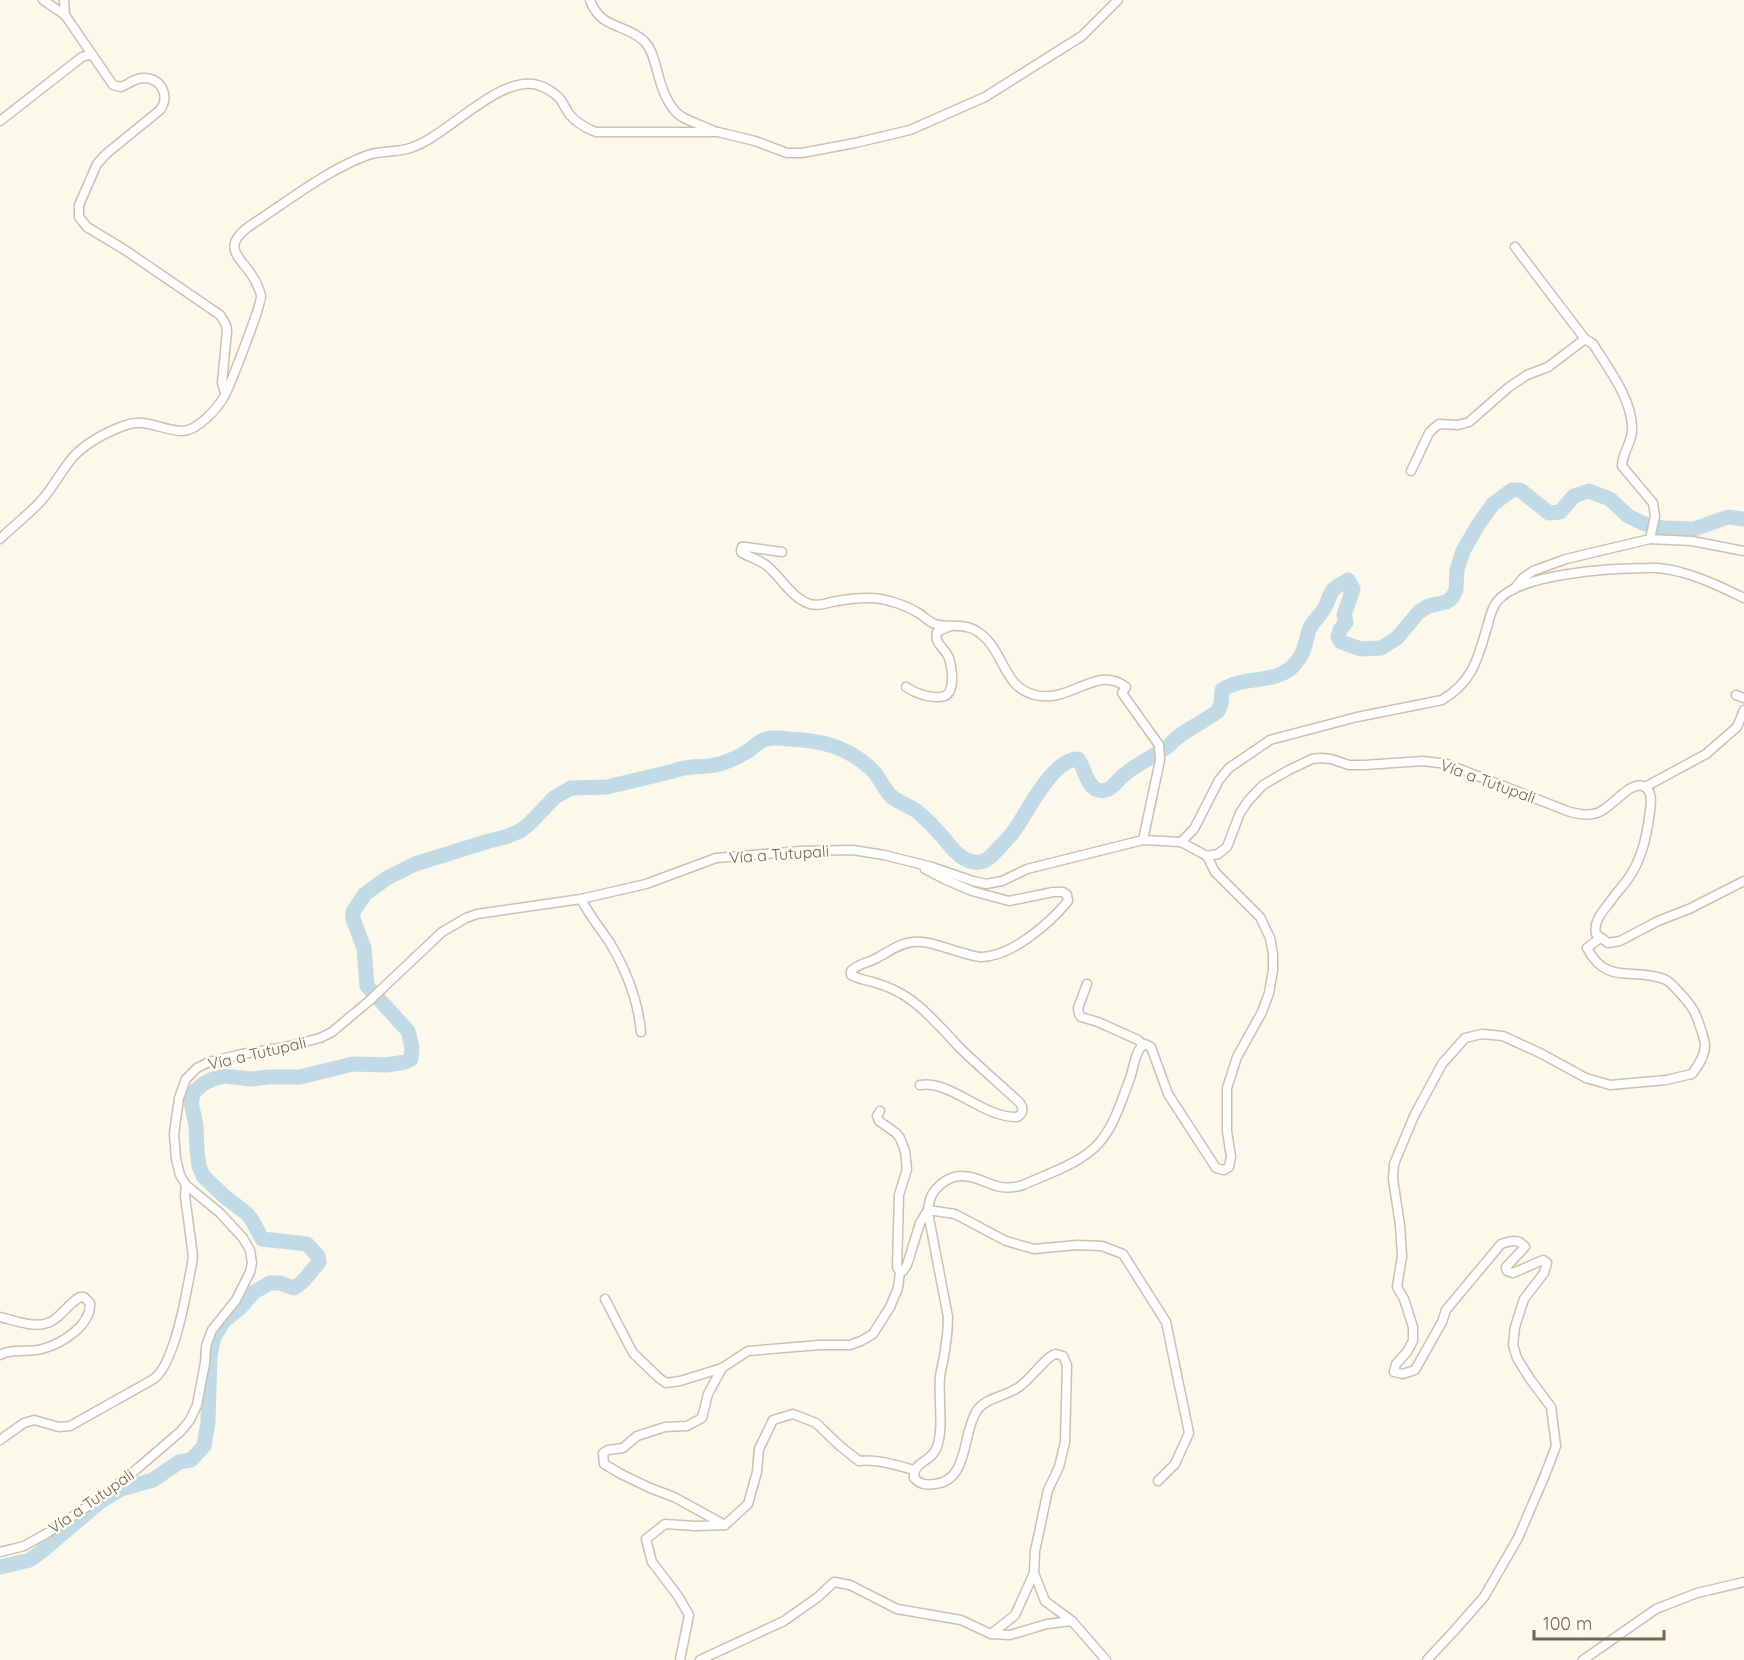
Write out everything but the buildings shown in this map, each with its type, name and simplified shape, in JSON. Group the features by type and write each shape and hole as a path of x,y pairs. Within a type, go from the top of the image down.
{"street":[{"path":"43,0 64,15 116,86 123,87 132,80 149,78 159,84 164,91 164,104 160,110 97,164 79,205 79,217 87,227 220,315 227,331 222,383 225,393"},
{"path":"64,0 64,15"},
{"path":"590,0 596,13 602,19 638,36 646,43 653,56 668,101 682,117 718,132 755,141 787,153 855,143 910,130 985,97 1082,36 1118,0"},
{"path":"0,121 82,57 93,56"},
{"path":"0,539 41,501 74,456 98,438 126,425 149,423 182,432 193,428 213,411 225,393 261,296 254,276 234,251 234,242 241,232 343,165 371,154 412,148 434,137 500,92 521,83 535,84 548,90 560,99 569,114 582,126 596,132 718,132"},
{"path":"1515,247 1585,339 1593,344 1625,397 1632,417 1632,432 1622,466 1653,503 1655,516 1651,535"},
{"path":"1411,471 1429,433 1439,424 1458,425 1469,422 1509,387 1527,375 1548,367 1585,339"},
{"path":"1514,589 1533,571 1566,559 1651,535 1744,551"},
{"path":"782,552 747,547 742,547 741,551 764,563 783,585 802,600 812,604 822,605 858,598 884,599 911,609 935,624 964,625 986,638 1018,688 1034,695 1060,696 1101,679 1111,680 1126,687 1122,693 1159,745 1161,756 1143,840"},
{"path":"1181,842 1194,829 1219,780 1229,768 1269,740 1357,717 1443,700 1454,693 1469,677 1497,601 1514,589 1542,579 1570,574 1651,567 1698,578 1744,598"},
{"path":"906,687 932,697 948,695 952,686 949,658 935,637 937,632 953,625"},
{"name":"Vía a Tutupali","path":"0,1552 24,1546 100,1498 175,1437 186,1425 200,1394 206,1346 212,1330 236,1300 246,1282 252,1263 250,1250 243,1238 220,1214 186,1185 180,1175 174,1134 181,1089 186,1079 197,1068 209,1062 285,1047 320,1038 332,1032 369,1001 442,932 466,918 477,914 580,899 646,884 716,858 736,856 853,850 921,864 986,884 1002,881 1027,869 1143,840 1181,842 1207,856 1218,854 1227,847 1240,813 1263,785 1312,759 1331,759 1349,765 1433,761 1447,764 1570,813 1596,814 1631,788 1645,787 1706,754 1737,727 1744,710"},
{"path":"1645,787 1651,801 1643,849 1629,877 1598,918 1595,927 1596,934 1600,938 1608,943 1620,941 1744,881"},
{"path":"1087,984 1078,1008 1081,1017 1098,1022 1151,1047 1168,1094 1216,1168 1227,1169 1231,1157 1227,1131 1227,1088 1237,1057 1262,1012 1269,993 1272,982 1273,954 1270,938 1260,917 1215,872 1207,856"},
{"path":"920,1085 929,1083 987,1110 1009,1117 1017,1117 1023,1111 1020,1103 912,1000 874,982 855,978 851,975 851,971 856,966 870,962 898,946 914,942 936,945 981,957 1000,953 1043,926 1068,901 1063,892 1053,892 1009,901 972,891 926,870 921,864"},
{"path":"580,899 610,943 628,977 639,1013 641,1032"},
{"path":"1426,1660 1484,1597 1518,1538 1556,1446 1551,1407 1517,1358 1513,1345 1515,1327 1524,1299 1544,1273 1547,1263 1543,1260 1513,1273 1507,1271 1506,1267 1525,1247 1522,1243 1513,1240 1501,1244 1446,1310 1442,1322 1414,1370 1403,1374 1394,1372 1396,1364 1413,1341 1413,1327 1404,1299 1397,1287 1402,1256 1393,1179 1394,1164 1414,1116 1442,1064 1465,1038 1482,1034 1503,1036 1586,1078 1610,1085 1666,1080 1692,1074 1701,1061 1705,1045 1694,1011 1667,979 1638,973 1606,971 1593,959 1587,948 1600,938"},
{"path":"991,1634 1015,1615 1034,1573 1035,1551 1048,1490 1059,1467 1065,1442 1067,1365 1063,1356 1052,1354 1030,1379 1019,1387 981,1405 969,1427 958,1468 944,1483 927,1485 914,1478 914,1470 933,1455 939,1441 940,1376 948,1317 933,1244 929,1202 935,1190 953,1178 963,1176 998,1187 1013,1188 1077,1160 1091,1151 1101,1141 1114,1118 1143,1045"},
{"path":"605,1299 633,1353 666,1383 722,1368 748,1351 850,1345 873,1334 890,1307 898,1288 900,1272 897,1267 899,1195 907,1169 905,1151 900,1138 879,1121 880,1111"},
{"path":"0,1440 24,1423 34,1420 59,1427 70,1426 161,1373 181,1319 193,1256 185,1196 186,1185"},
{"path":"900,1272 907,1265 920,1223 928,1210"},
{"path":"928,1210 955,1214 1006,1241 1034,1249 1077,1245 1102,1246 1123,1254 1166,1322 1189,1433 1175,1464 1158,1481"},
{"path":"0,1317 39,1325 48,1324 80,1297 84,1297 90,1303 86,1319 63,1340 42,1349 0,1355"},
{"path":"722,1368 708,1394 702,1418 687,1426 665,1427 637,1436 623,1448 603,1453 604,1464 650,1488 674,1497 725,1525"},
{"path":"680,1660 689,1615 678,1596 652,1562 646,1539 665,1524 725,1525 748,1504 757,1472 759,1449 773,1420 793,1414 816,1422 859,1461 871,1460 914,1470"},
{"path":"1034,1573 1045,1601 1071,1621 1106,1660"},
{"path":"700,1660 784,1621 818,1597 834,1582 849,1585 897,1608 961,1620 991,1634 1010,1635 1047,1624 1071,1621"},
{"path":"1583,1660 1656,1610 1697,1593 1744,1582"}],"waterway":[{"path":"0,1567 30,1560 101,1501 121,1489 153,1480 179,1462 191,1460 204,1446 208,1422 210,1355 214,1337 224,1321 254,1292 270,1283 280,1283 294,1288 319,1262 318,1256 307,1244 262,1239 246,1213 203,1176 199,1166 196,1125 191,1102 194,1092 203,1084 224,1076 251,1079 300,1077 353,1064 387,1065 411,1059 412,1047 408,1031 367,986 364,948 353,919 353,912 365,894 387,878 415,864 520,831 555,797 571,788 607,787 686,768 717,765 742,755 759,742 775,738 822,743 851,754 872,770 891,796 924,817 957,853 967,860 980,862 990,857 1010,836 1043,786 1060,767 1069,761 1078,759 1091,785 1098,790 1106,790 1130,770 1218,711 1222,690 1231,685 1270,678 1288,671 1301,656 1310,627 1323,610 1332,592 1348,580 1353,589 1344,615 1346,622 1338,637 1341,642 1361,649 1381,648 1397,638 1419,612 1428,606 1446,602 1452,598 1456,590 1457,570 1463,551 1493,504 1512,490 1520,490 1549,513 1560,512 1574,496 1589,491 1610,499 1628,516 1645,524 1663,528 1694,529 1728,517 1744,519"}]}
